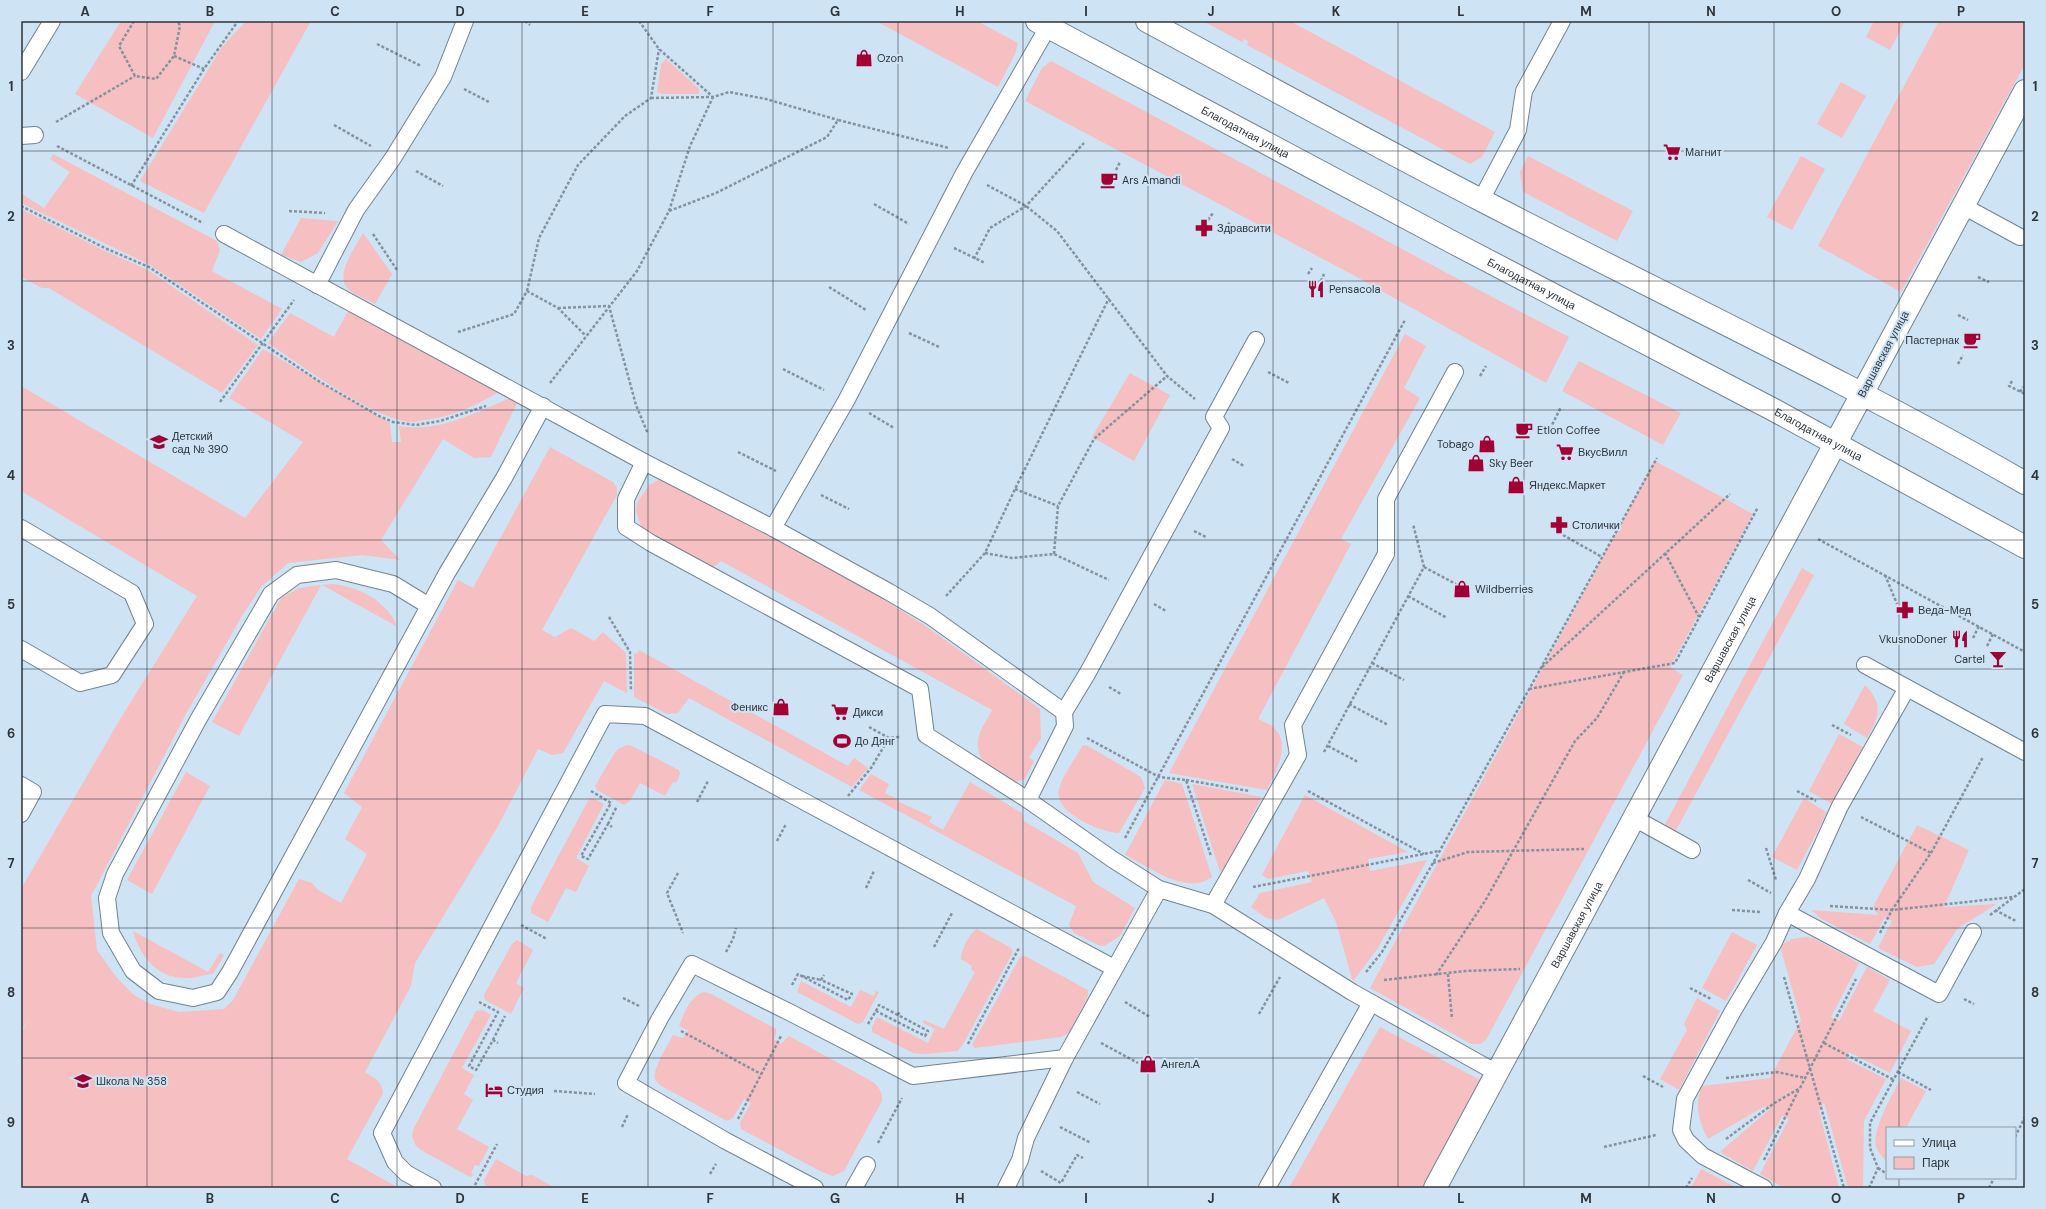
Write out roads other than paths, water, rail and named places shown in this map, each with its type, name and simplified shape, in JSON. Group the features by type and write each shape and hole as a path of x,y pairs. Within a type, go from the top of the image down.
{"main road":[{"path":"1150,22 1481,200 1730,325 1941,435 2025,483"},
{"name":"Благодатная улица","path":"1043,24 1452,242 1774,410 2025,548"},
{"name":"Варшавская улица","path":"1435,1188 2025,91"}],"lane":[{"path":"21,72 52,21"},
{"path":"312,283 356,210 393,158 442,77 465,21"},
{"path":"1481,200 1518,130 1524,91 1562,21"},
{"path":"772,528 846,401 1043,24"},
{"path":"1963,206 2020,237"},
{"path":"224,234 644,462 772,528 930,616 1065,719"},
{"path":"1028,800 1087,674 1221,428 1214,417 1256,340"},
{"path":"1213,905 1298,755 1293,725 1386,554 1386,499 1455,372"},
{"path":"429,606 393,584 336,570 297,575 271,594 198,720 115,874 107,898 110,932 133,971 159,991 193,998 217,992 234,965 429,606 504,478 539,404"},
{"path":"644,462 626,499 626,527 651,543 920,689 926,735 1028,800 1112,859 1159,889 1213,905 1355,987 1371,1003 1497,1073"},
{"path":"21,528 132,593 145,624 112,675 80,683 21,649"},
{"path":"1865,665 2025,752"},
{"path":"1758,1185 1703,1156 1686,1140 1681,1130 1685,1099 1774,942 1787,913 1807,879 1840,806 1907,688"},
{"path":"433,1188 406,1174 395,1162 382,1133 605,714 645,716 1114,968"},
{"path":"21,785 34,792 21,814"},
{"path":"1634,818 1692,850"},
{"path":"1006,1188 1020,1160 1026,1138 1065,1058 1159,889"},
{"path":"1787,913 1939,994 1974,932"},
{"path":"815,1188 726,1141 626,1083 660,1018 692,964 913,1076 1065,1058"},
{"path":"1267,1188 1371,1003"},
{"path":"854,1188 867,1165"}],"place":[{"name":"Ozon","path":"864,58"},
{"name":"Магнит","path":"1672,152"},
{"name":"Ars Amandi","path":"1109,180"},
{"name":"Здравсити","path":"1204,228"},
{"name":"Pensacola","path":"1316,289"},
{"name":"Пастернак","path":"1972,340"},
{"name":"Etlon Coffee","path":"1524,430"},
{"name":"Детский сад № 390","path":"159,442"},
{"name":"Tobago","path":"1487,444"},
{"name":"ВкусВилл","path":"1565,452"},
{"name":"Sky Beer","path":"1476,463"},
{"name":"Яндекс.Маркет","path":"1516,485"},
{"name":"Столички","path":"1559,525"},
{"name":"Wildberries","path":"1462,589"},
{"name":"Веда-Мед","path":"1905,610"},
{"name":"VkusnoDoner","path":"1960,639"},
{"name":"Cartel","path":"1998,659"},
{"name":"Феникс","path":"781,707"},
{"name":"Дикси","path":"840,712"},
{"name":"До Дянг","path":"842,741"},
{"name":"Ангел.А","path":"1148,1064"},
{"name":"Школа № 358","path":"83,1081"},
{"name":"Студия","path":"494,1090"}]}
